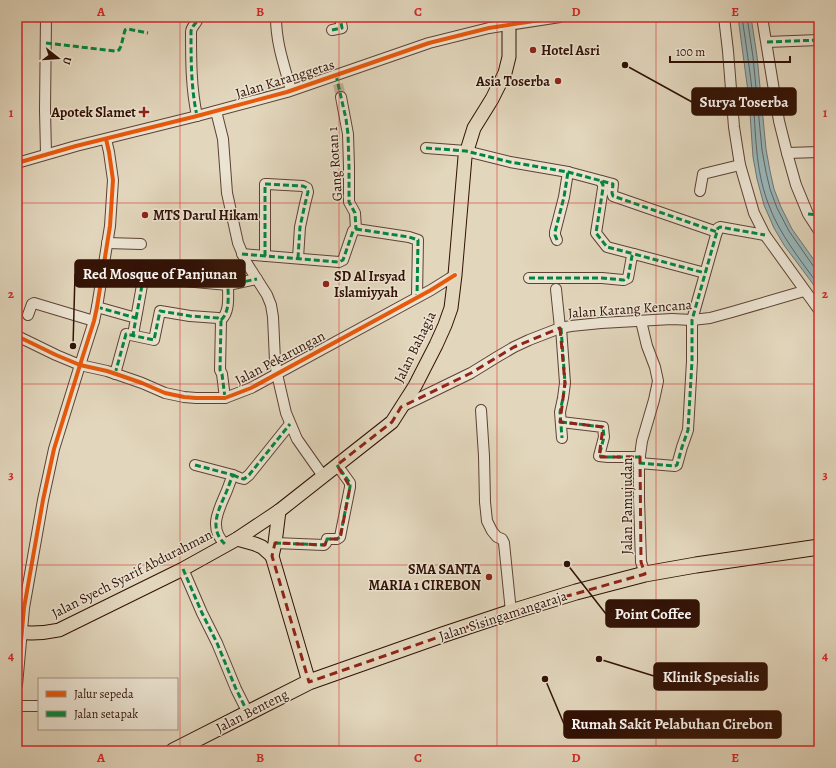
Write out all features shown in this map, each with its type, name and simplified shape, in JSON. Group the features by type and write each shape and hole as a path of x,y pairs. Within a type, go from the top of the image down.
{"highway":[{"name":"Jalan Sisingamangaraja","path":"309,682 511,612 645,574 819,547"},
{"name":"Jalan Benteng","path":"174,751 309,682"}],"main road":[{"name":"Jalan Bahagia","path":"231,542 279,511 392,422 415,386 445,326 451,308 456,275 466,151 474,128 492,99 505,73 509,58 510,21"},
{"path":"279,511 274,550 309,682"},
{"name":"Jalan Syech Syarif Abdurahman","path":"19,632 45,633 59,630 183,569 231,542"},
{"path":"231,542 255,544 274,550"}],"street":[{"path":"46,17 46,154"},
{"path":"197,116 194,104 191,68 191,30 197,22 198,17"},
{"path":"276,17 279,48 292,90"},
{"path":"332,30 342,28 340,17"},
{"name":"Jalan Karanggetas","path":"17,163 46,154 337,79 429,43 486,29 510,21 560,17"},
{"path":"724,17 734,127 740,165 754,213 765,235 819,310"},
{"path":"762,17 779,121 787,153 796,185 808,214 819,232"},
{"path":"767,42 819,40"},
{"name":"Gang Rotan 1","path":"341,97 348,134 350,167 349,202 355,213 356,229"},
{"path":"216,110 223,139 227,193 238,243 242,254 267,295 273,317 277,374 286,413 298,441 323,476"},
{"path":"17,685 19,632 43,500 54,449 94,321 103,271 110,226 113,180 106,139"},
{"path":"426,148 466,151 510,162 568,172 605,181 613,184 613,196 717,232"},
{"path":"787,153 819,152"},
{"path":"700,191 703,174 740,165"},
{"path":"557,240 555,232 564,197 568,172"},
{"path":"600,181 603,185 596,234 607,247 705,274"},
{"path":"264,256 265,184 302,186 307,188 308,194 304,204 300,227 298,258"},
{"path":"808,214 819,215"},
{"path":"561,422 603,427 604,437 599,456 639,460 675,466 677,464 688,430 692,361 692,320 717,232 720,227 765,235"},
{"path":"242,254 340,262 343,260 353,230 356,229 410,237 418,240 417,297"},
{"path":"107,244 141,244"},
{"path":"529,278 602,278 624,280 628,278 631,258 634,254"},
{"path":"103,271 144,274 161,279 228,285 257,279"},
{"path":"133,335 144,274"},
{"name":"Jalan Pekarungan","path":"17,336 80,365 116,374 165,393 196,398 225,398 251,388 456,275"},
{"path":"225,398 222,374 220,370 221,320 227,310 228,285"},
{"path":"556,289 561,328 565,383 564,398 560,412 562,438"},
{"name":"Jalan Karang Kencana","path":"401,407 471,374 514,347 561,328 601,323 710,318 804,291"},
{"path":"28,315 32,304 34,303 94,321"},
{"path":"97,307 136,318"},
{"path":"116,374 126,334 154,340 160,311 190,316 218,318 221,320"},
{"name":"Jalan Pamujudan","path":"641,321 658,381 642,442 639,460 641,562 645,574"},
{"path":"482,410 487,521 492,531 502,539 504,543 511,612"},
{"path":"195,465 233,474 244,479 249,475 290,424"},
{"path":"274,550 324,545 327,539 337,539 340,537 350,483 337,465"},
{"path":"231,542 223,542 217,533 216,524 219,508 233,474"},
{"path":"183,569 248,713"},
{"path":"17,706 38,706"}],"highlighted area":[{"path":"560,328 565,383 560,422 603,427 599,457 640,457 641,562 645,574 511,612 309,682 272,556 275,543 325,545 327,539 340,539 350,487 337,465 392,422 401,407 471,373 514,347"}],"water":[{"path":"738,17 751,17 757,56 766,149 774,189 792,229 819,267 819,292 784,245 774,228 764,205 753,157 749,99"}],"tunnel":[{"path":"338,84 341,97"}],"marked path":[{"path":"197,116 192,84 191,32 198,17"},
{"path":"332,30 342,28 340,17"},
{"path":"46,43 115,51 119,50 121,46 125,30 128,29 148,33"},
{"path":"767,42 819,40"},
{"path":"336,75 348,134 349,202 355,213 356,229"},
{"path":"426,148 466,151 510,162 568,172 613,184 613,196 717,232"},
{"path":"557,240 555,232 564,197 568,172"},
{"path":"601,181 603,188 596,233 607,247 634,254"},
{"path":"265,256 265,184 303,186 307,188 308,192 300,227 298,258"},
{"path":"808,214 819,215"},
{"path":"639,463 677,465 688,430 692,361 692,320 718,228 720,227 765,235"},
{"path":"356,229 409,237 418,240 417,297"},
{"path":"242,254 339,262 343,260 353,231 356,229"},
{"path":"529,278 602,278 624,280 628,278 632,256 634,254 705,273"},
{"path":"103,271 149,275 161,279 228,285 257,279"},
{"path":"136,318 144,274"},
{"path":"221,320 227,309 228,285"},
{"path":"97,307 136,318 133,335"},
{"path":"115,374 126,334 154,340 160,311 190,316 218,318 221,321 220,370 222,374 225,398"},
{"path":"561,328 565,383 560,412 562,438"},
{"path":"561,422 603,427 604,437 599,456 640,457"},
{"path":"233,475 244,479 249,475 290,424"},
{"path":"195,465 233,475 219,508 216,521 218,533 226,545"},
{"path":"275,543 324,545 327,539 337,539 340,537 350,483 337,465"},
{"path":"183,569 248,713"}],"cycle path":[{"path":"17,163 76,146 287,92 429,43 489,28 560,17"},
{"path":"17,685 24,608 43,500 54,449 97,307 110,226 113,180 106,139"},
{"path":"17,336 80,365 107,371 165,393 184,397 225,398 251,388 431,290 455,275"}],"place":[{"name":"Hotel Asri","path":"533,50"},
{"name":"Surya Toserba","path":"625,65"},
{"name":"Asia Toserba","path":"558,81"},
{"name":"Apotek Slamet","path":"144,112"},
{"name":"MTS Darul Hikam","path":"145,215"},
{"name":"SD Al Irsyad Islamiyyah","path":"326,284"},
{"name":"Red Mosque of Panjunan","path":"73,346"},
{"name":"Point Coffee","path":"567,564"},
{"name":"SMA SANTA MARIA 1 CIREBON","path":"489,577"},
{"name":"Klinik Spesialis","path":"599,659"},
{"name":"Rumah Sakit Pelabuhan Cirebon","path":"545,679"}]}
